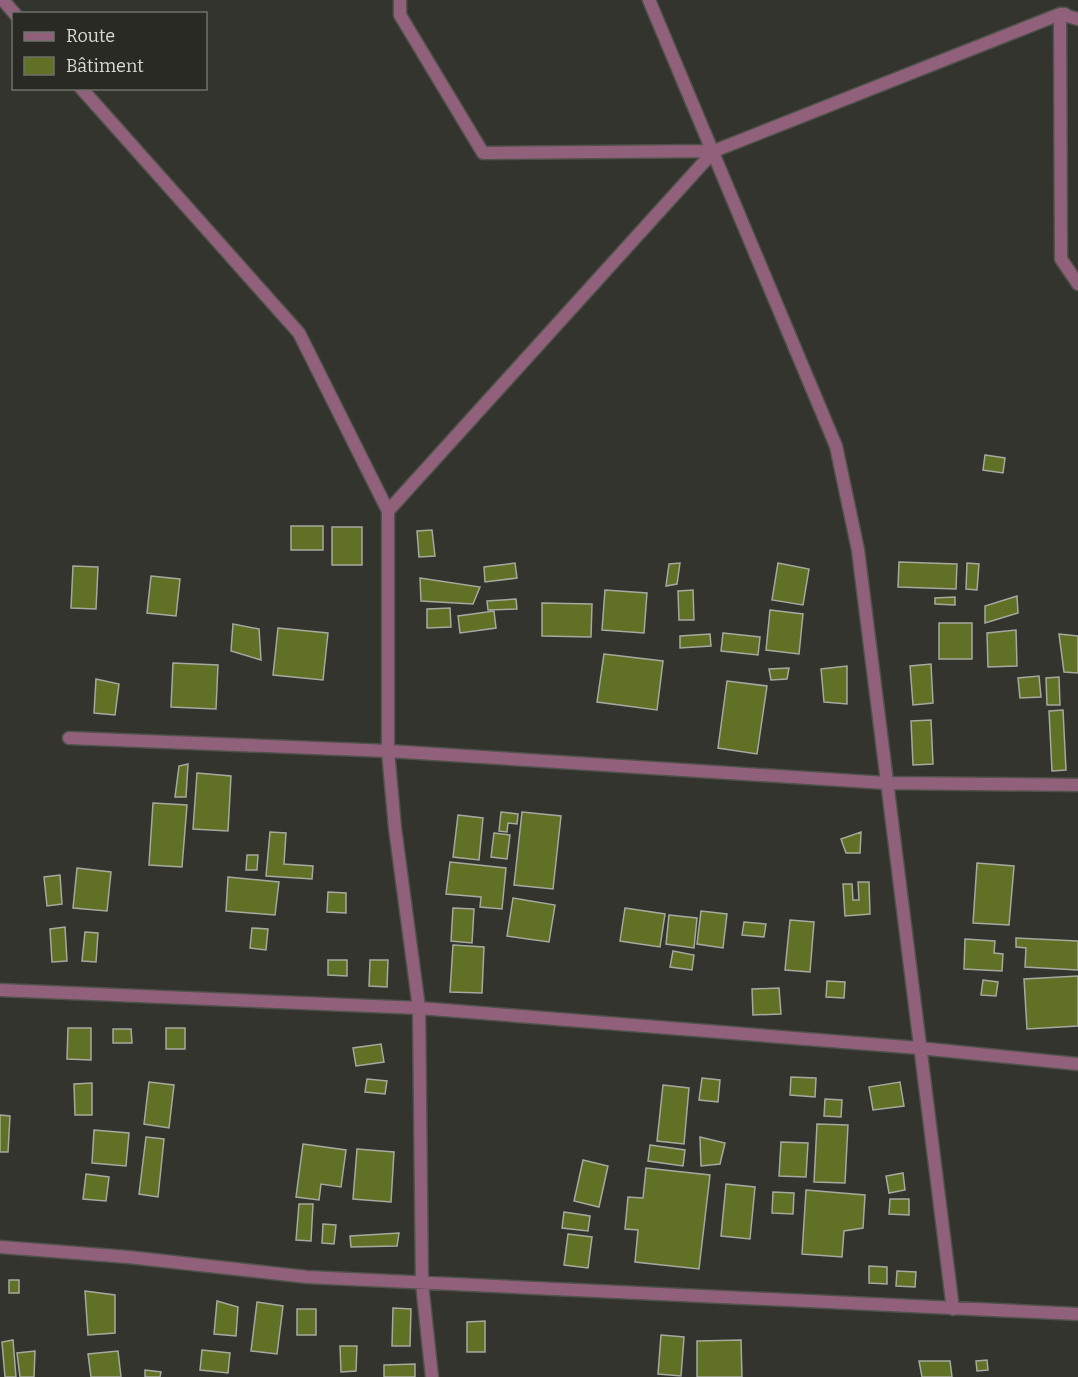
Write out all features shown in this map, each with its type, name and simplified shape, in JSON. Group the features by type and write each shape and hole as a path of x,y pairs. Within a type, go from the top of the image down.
{"street":[{"path":"3,0 13,12"},
{"path":"400,0 400,15 483,153 714,151 1060,14 1078,17"},
{"path":"649,0 836,446 858,550 953,1309"},
{"path":"1060,14 1061,260 1078,284"},
{"path":"83,90 299,333 388,511 388,751 395,828 418,1008 422,1284 432,1377"},
{"path":"388,511 714,151"},
{"path":"69,738 388,751 886,783 1078,785"},
{"path":"0,990 418,1008 919,1048 1078,1064"},
{"path":"0,1247 128,1257 307,1276 422,1284 1078,1314"}],"building":[{"path":"985,455 1005,458 1003,473 983,470"},
{"path":"291,526 323,526 323,550 291,550"},
{"path":"332,527 362,527 362,565 332,565"},
{"path":"432,530 435,556 419,557 417,531"},
{"path":"899,562 957,564 956,589 898,587"},
{"path":"515,563 517,578 485,582 484,567"},
{"path":"680,563 677,584 666,586 669,564"},
{"path":"778,563 809,569 803,605 772,600"},
{"path":"967,563 979,564 977,590 966,589"},
{"path":"73,566 98,567 96,609 71,608"},
{"path":"151,576 180,579 176,616 147,613"},
{"path":"420,578 480,587 473,604 421,601"},
{"path":"605,590 647,593 644,633 602,630"},
{"path":"693,590 694,620 679,620 678,591"},
{"path":"1017,596 1018,613 985,623 985,606"},
{"path":"955,597 955,605 935,604 935,598"},
{"path":"516,599 517,609 488,610 487,601"},
{"path":"542,603 592,604 591,637 542,636"},
{"path":"450,608 451,627 427,628 427,609"},
{"path":"770,610 803,614 799,654 766,650"},
{"path":"494,611 496,628 460,633 458,616"},
{"path":"939,623 972,623 972,659 939,659"},
{"path":"233,624 259,629 261,660 231,651"},
{"path":"278,628 328,633 323,680 273,675"},
{"path":"1016,630 1017,666 988,667 987,633"},
{"path":"723,633 760,637 758,655 721,651"},
{"path":"710,634 711,646 680,648 680,636"},
{"path":"1059,634 1078,636 1078,673 1064,672"},
{"path":"604,654 663,661 657,710 597,702"},
{"path":"173,663 218,665 216,709 171,707"},
{"path":"931,664 933,703 913,705 910,666"},
{"path":"847,666 847,704 824,702 821,669"},
{"path":"789,668 787,679 771,680 769,669"},
{"path":"1039,676 1041,697 1020,698 1018,678"},
{"path":"1059,677 1060,705 1047,705 1046,678"},
{"path":"96,679 119,684 115,715 94,713"},
{"path":"727,681 767,686 757,754 718,748"},
{"path":"1063,710 1066,770 1052,771 1049,711"},
{"path":"931,720 933,764 913,765 911,721"},
{"path":"188,764 186,797 175,797 179,766"},
{"path":"197,773 231,776 228,831 193,829"},
{"path":"153,803 187,805 182,867 149,865"},
{"path":"501,812 518,814 517,824 508,823 507,832 499,831"},
{"path":"522,812 561,816 553,889 514,885"},
{"path":"458,815 483,818 479,860 453,857"},
{"path":"270,832 286,833 284,864 313,866 312,879 266,876"},
{"path":"861,832 860,853 846,853 841,839"},
{"path":"494,833 510,835 507,859 491,857"},
{"path":"247,855 258,855 257,870 246,870"},
{"path":"450,862 506,868 502,909 480,907 481,897 446,894"},
{"path":"977,863 1014,866 1009,925 973,923"},
{"path":"77,868 111,872 107,911 73,908"},
{"path":"60,875 62,904 47,906 44,877"},
{"path":"228,877 279,882 275,915 226,911"},
{"path":"858,882 869,882 870,914 845,916 843,884 852,884 853,900 859,900"},
{"path":"328,892 346,893 346,913 327,912"},
{"path":"513,898 555,905 549,942 507,936"},
{"path":"453,908 474,909 472,943 451,941"},
{"path":"625,908 665,914 660,947 620,941"},
{"path":"701,911 727,914 723,948 697,944"},
{"path":"669,915 697,918 694,948 666,944"},
{"path":"790,920 814,922 810,972 785,970"},
{"path":"744,922 766,924 764,937 742,935"},
{"path":"65,927 67,961 52,962 50,929"},
{"path":"252,928 268,929 266,950 250,948"},
{"path":"85,932 98,933 96,962 82,961"},
{"path":"1016,938 1078,941 1078,970 1025,967 1026,948 1016,947"},
{"path":"965,939 995,941 994,953 1003,954 1002,971 964,969"},
{"path":"453,945 484,947 482,993 450,992"},
{"path":"673,951 694,955 692,970 670,967"},
{"path":"328,960 347,960 347,976 328,975"},
{"path":"370,960 388,960 387,987 369,986"},
{"path":"1078,976 1078,1026 1027,1029 1024,979"},
{"path":"983,980 998,982 996,996 981,995"},
{"path":"827,981 845,982 844,998 826,997"},
{"path":"779,988 781,1014 753,1015 752,989"},
{"path":"68,1028 91,1028 91,1060 67,1059"},
{"path":"166,1028 185,1028 185,1049 166,1049"},
{"path":"113,1029 131,1029 132,1043 113,1043"},
{"path":"381,1044 384,1062 356,1066 353,1048"},
{"path":"791,1077 816,1078 815,1097 790,1095"},
{"path":"702,1078 720,1080 718,1102 699,1100"},
{"path":"367,1079 387,1081 385,1094 365,1092"},
{"path":"149,1082 174,1085 169,1128 144,1124"},
{"path":"900,1082 904,1106 873,1110 869,1087"},
{"path":"92,1083 92,1115 75,1115 74,1084"},
{"path":"663,1085 689,1088 684,1144 657,1141"},
{"path":"825,1099 842,1100 841,1117 824,1116"},
{"path":"0,1115 10,1116 8,1152 0,1152"},
{"path":"817,1124 848,1125 845,1183 814,1182"},
{"path":"94,1130 129,1133 126,1166 92,1163"},
{"path":"146,1137 164,1139 158,1197 139,1194"},
{"path":"700,1137 725,1143 720,1164 701,1166"},
{"path":"781,1142 808,1143 806,1177 779,1176"},
{"path":"303,1144 346,1150 341,1187 321,1184 319,1200 296,1197"},
{"path":"650,1145 685,1150 683,1166 648,1161"},
{"path":"357,1149 394,1152 391,1202 353,1199"},
{"path":"583,1160 608,1166 599,1207 574,1201"},
{"path":"646,1168 710,1175 699,1269 635,1262 638,1230 625,1229 628,1197 643,1198"},
{"path":"903,1173 905,1190 889,1193 886,1176"},
{"path":"86,1174 109,1177 106,1201 83,1199"},
{"path":"726,1184 755,1187 750,1239 721,1236"},
{"path":"806,1190 865,1195 863,1228 844,1231 842,1257 802,1254"},
{"path":"773,1192 794,1193 793,1214 772,1213"},
{"path":"890,1199 909,1199 909,1215 889,1214"},
{"path":"299,1204 313,1204 311,1241 296,1240"},
{"path":"564,1212 590,1216 588,1231 562,1228"},
{"path":"323,1224 336,1225 334,1244 322,1243"},
{"path":"399,1233 397,1246 351,1247 350,1236"},
{"path":"568,1234 592,1237 588,1268 564,1265"},
{"path":"869,1266 887,1267 887,1284 869,1283"},
{"path":"897,1271 916,1272 915,1287 896,1286"},
{"path":"9,1280 19,1280 19,1293 9,1293"},
{"path":"85,1291 115,1295 115,1333 88,1335"},
{"path":"217,1301 238,1307 236,1336 214,1334"},
{"path":"257,1302 283,1306 277,1354 251,1351"},
{"path":"393,1308 411,1309 410,1346 392,1346"},
{"path":"297,1309 316,1309 316,1335 297,1335"},
{"path":"485,1321 485,1352 467,1352 467,1322"},
{"path":"661,1335 684,1337 681,1376 658,1374"},
{"path":"13,1340 16,1377 5,1377 2,1342"},
{"path":"741,1340 742,1377 697,1377 697,1341"},
{"path":"340,1346 357,1346 356,1371 341,1372"},
{"path":"202,1350 230,1353 228,1373 200,1370"},
{"path":"35,1351 34,1377 20,1377 17,1353"},
{"path":"118,1351 121,1377 91,1377 88,1354"},
{"path":"987,1360 988,1370 977,1371 976,1361"},
{"path":"919,1361 950,1361 952,1377 922,1377"},
{"path":"415,1364 415,1377 384,1377 384,1365"},
{"path":"145,1370 161,1372 160,1377 145,1377"}]}
